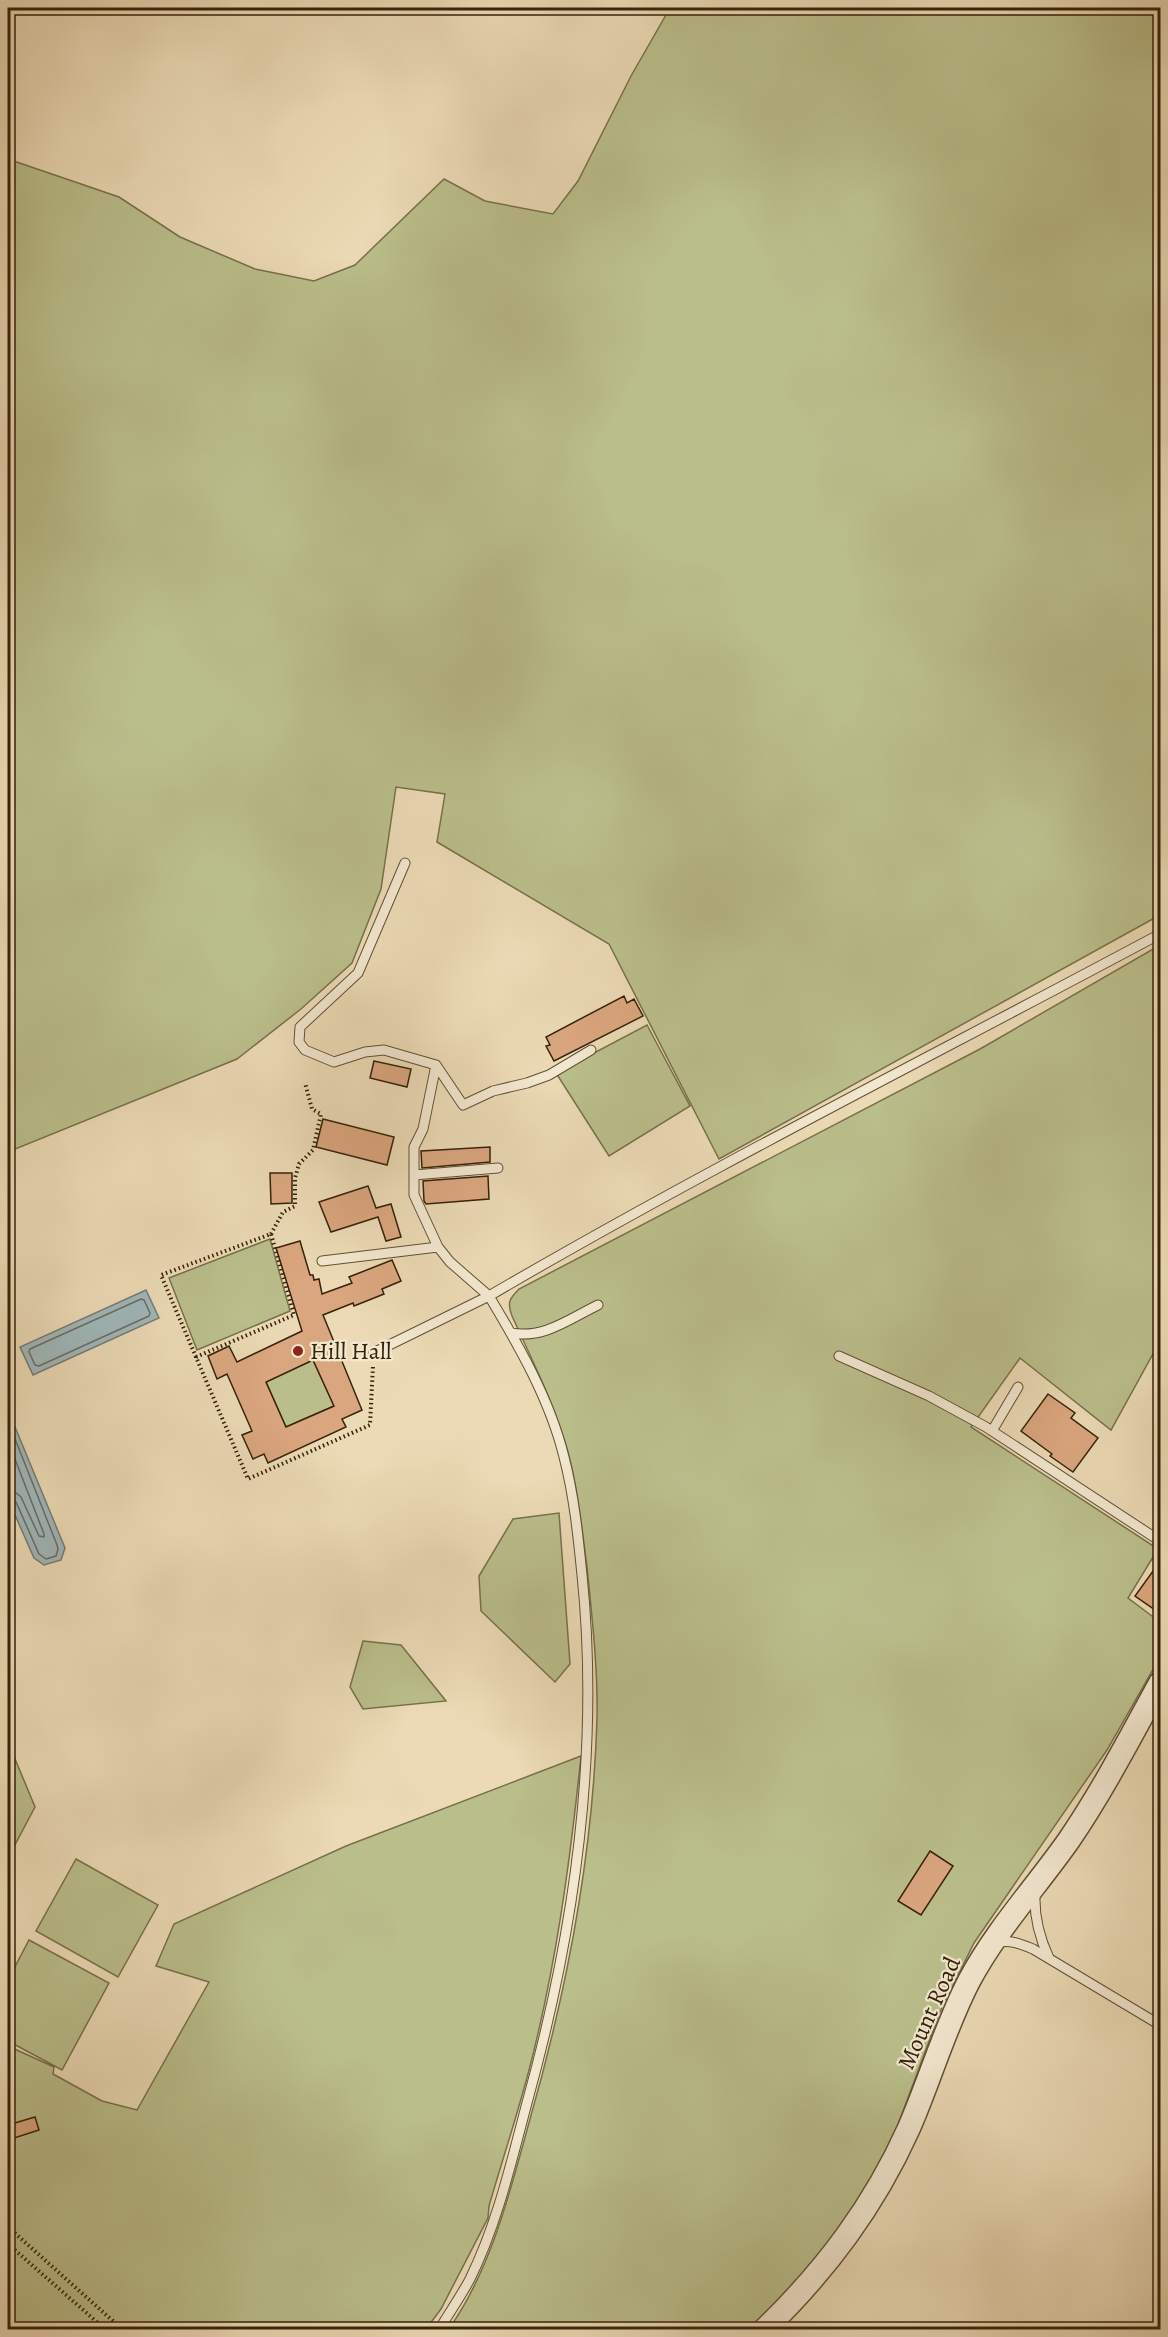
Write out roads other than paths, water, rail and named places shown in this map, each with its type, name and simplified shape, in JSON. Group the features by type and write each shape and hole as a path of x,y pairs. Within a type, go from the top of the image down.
{"street":[{"name":"Mount Road","path":"764,2330 833,2255 857,2223 884,2180 908,2129 969,1981 992,1944 1070,1837 1161,1683"}],"lane":[{"path":"405,863 358,973 300,1027 299,1042 305,1050 334,1062 365,1052 384,1050 436,1065 463,1105 493,1091 549,1075 591,1050"},
{"path":"373,1353 489,1296 586,1239 736,1158 1161,934"},
{"path":"436,1065 423,1129 414,1147 414,1195 438,1247 450,1262 489,1296 511,1333 544,1400 563,1454 576,1509 588,1635 589,1719 582,1827 562,1949 540,2053 497,2212 470,2279 439,2330"},
{"path":"414,1175 498,1168"},
{"path":"322,1261 438,1247"},
{"path":"511,1333 525,1336 541,1334 598,1305"},
{"path":"839,1356 928,1396 992,1431 1161,1541"},
{"path":"992,1431 1018,1387"},
{"path":"1035,1888 1035,1917 1041,1940 1050,1960"},
{"path":"992,1944 1003,1941 1020,1943 1161,2025"}],"water":[{"path":"146,1290 159,1318 33,1375 20,1347"},
{"path":"8,1410 65,1548 61,1560 44,1565 34,1558 8,1499"}],"place":[{"name":"Hill Hall","path":"298,1351"}]}
